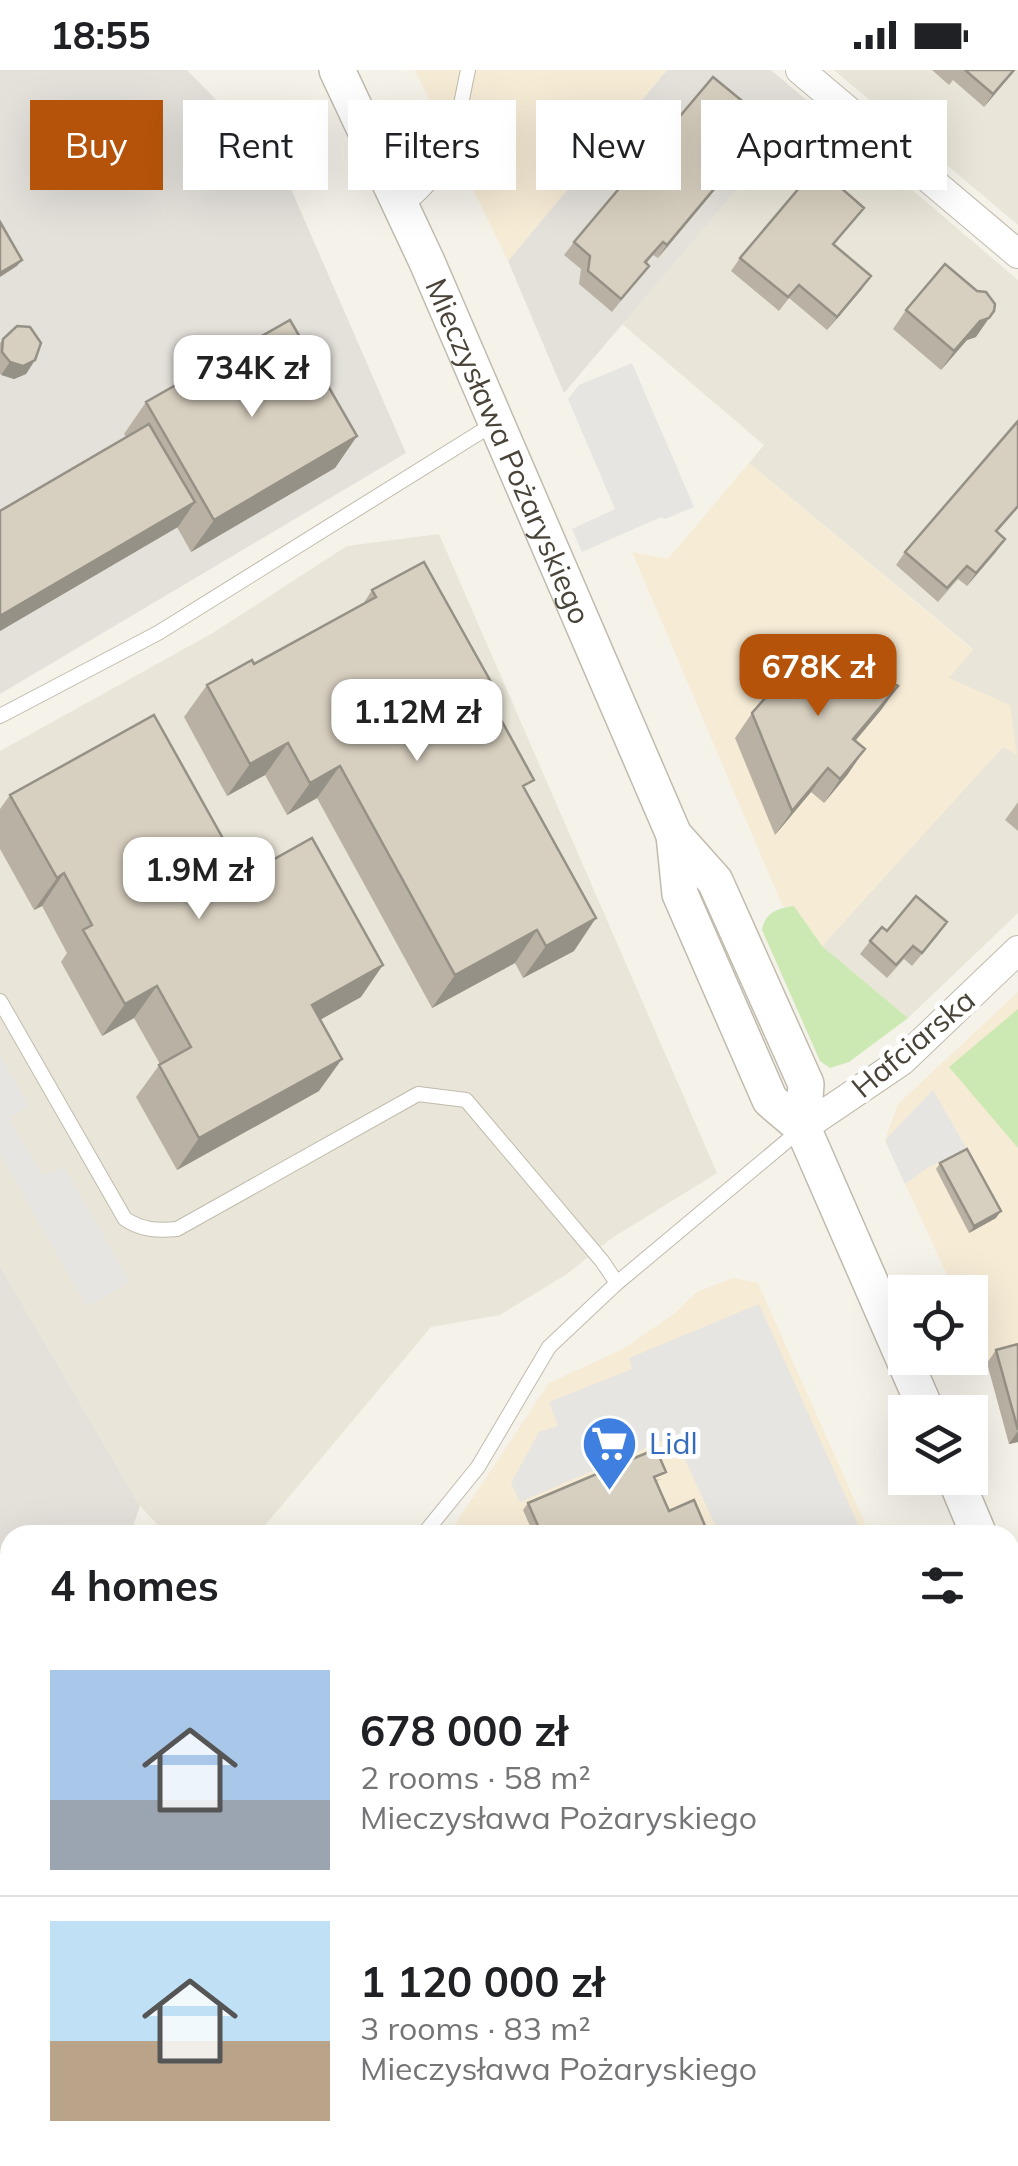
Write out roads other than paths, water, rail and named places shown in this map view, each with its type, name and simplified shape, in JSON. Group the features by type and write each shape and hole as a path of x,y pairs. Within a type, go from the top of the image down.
{"street":[{"name":"Mieczysława Pożaryskiego","path":"337,70 402,207 674,835 680,894 755,1066 770,1100 803,1128 921,1395"},
{"path":"800,70 1018,254"},
{"name":"Hafciarska","path":"803,1128 902,1061 1018,950"},
{"path":"962,1495 976,1525"}],"lane":[{"path":"402,207 424,193 442,168 468,71"},
{"path":"0,716 158,633 496,422"},
{"path":"0,1001 125,1219 137,1227 156,1231 177,1229 418,1094 433,1094 466,1100 617,1284"},
{"path":"431,1525 478,1467 549,1347 617,1284 803,1128"}],"place":[{"name":"Lidl","path":"610,1492"}]}
